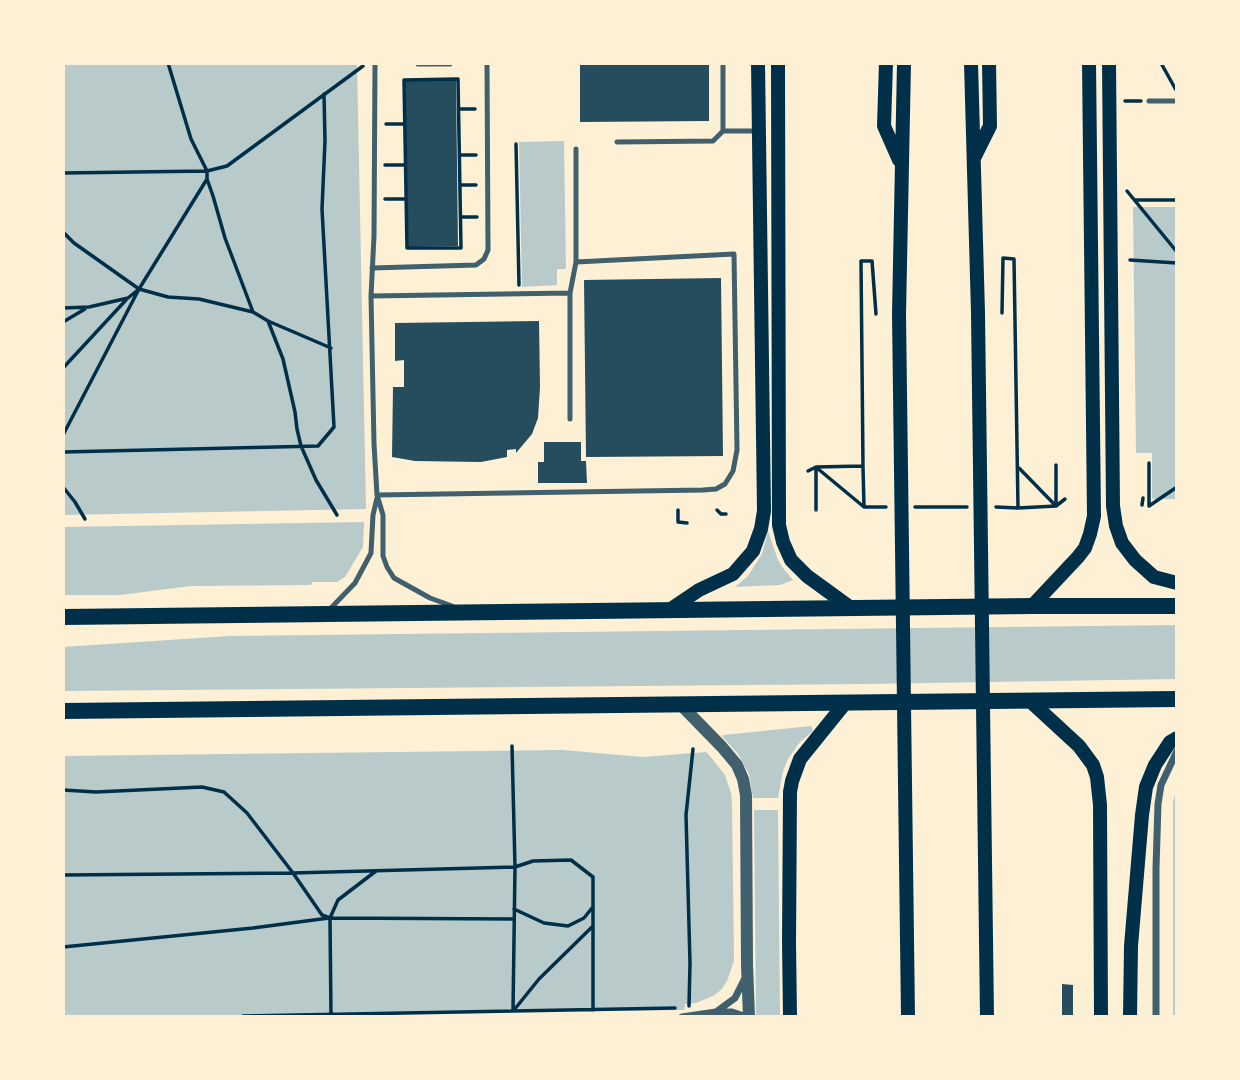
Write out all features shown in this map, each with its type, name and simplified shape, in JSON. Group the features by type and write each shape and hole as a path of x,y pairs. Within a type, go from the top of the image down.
{"main road":[{"path":"668,611 699,590 733,574 753,551 764,511 758,63"},
{"path":"778,63 779,525 791,560 807,576 851,608"},
{"path":"886,63 884,126 901,166"},
{"path":"904,63 899,314 908,1017"},
{"path":"971,63 978,313 987,1017"},
{"path":"974,158 990,126 989,63"},
{"path":"1032,606 1079,557 1085,548 1094,516 1089,63"},
{"path":"1109,63 1116,526 1122,543 1135,560 1154,577 1177,583"},
{"path":"63,617 1177,606"},
{"path":"63,710 1177,699"},
{"path":"1029,700 1079,746 1093,765 1097,777 1100,805 1101,1017"},
{"path":"790,1017 790,792 800,759 846,702"},
{"path":"1130,1017 1131,946 1146,787 1154,765 1170,742 1177,738"}],"street":[{"path":"680,704 722,747 737,765 743,779 746,795 748,1017 732,1012 682,1017"},
{"path":"1156,1017 1158,804 1161,785 1177,751"},
{"path":"716,1013 735,998 744,983 747,965"}],"lane":[{"path":"374,63 374,236 371,296 374,444 377,495 383,515 383,556 394,578 430,598 468,612"},
{"path":"418,63 450,64"},
{"path":"372,268 476,265 484,259 488,250 487,63"},
{"path":"723,63 723,131"},
{"path":"1149,101 1177,101"},
{"path":"617,142 713,141 723,131 759,131"},
{"path":"570,419 570,293 576,262 576,149"},
{"path":"377,495 703,490 716,489 725,484 733,471 737,450 734,254 576,262"},
{"path":"371,296 570,293"},
{"path":"325,614 355,583 366,565 371,553 377,495"}],"path":[{"path":"169,63 191,139 207,172 225,238 253,312"},
{"path":"1161,63 1177,91"},
{"path":"63,173 207,172 227,166 364,65"},
{"path":"458,79 461,248 407,248 405,124 404,80 458,79"},
{"path":"63,452 318,446 334,427 323,209 324,94"},
{"path":"459,109 475,109 475,98"},
{"path":"383,124 405,124"},
{"path":"476,144 476,165"},
{"path":"516,144 519,294"},
{"path":"460,155 476,155"},
{"path":"383,165 405,164"},
{"path":"476,175 476,196"},
{"path":"63,435 139,289 207,179"},
{"path":"460,186 476,185"},
{"path":"1127,191 1177,252"},
{"path":"383,199 406,199"},
{"path":"1135,200 1177,200"},
{"path":"477,206 477,228"},
{"path":"461,217 477,217"},
{"path":"63,232 74,243 139,289 168,297 199,299 253,312 331,348"},
{"path":"438,248 438,257"},
{"path":"1002,313 1003,258 1014,259 1018,508"},
{"path":"1130,260 1177,263"},
{"path":"864,507 861,261 872,261 876,314"},
{"path":"63,368 139,289"},
{"path":"63,308 89,307 128,298"},
{"path":"63,322 89,307"},
{"path":"268,321 283,359 301,446 316,480 337,515"},
{"path":"1149,463 1149,506 1177,487"},
{"path":"1056,465 1056,506"},
{"path":"808,471 816,467 863,466"},
{"path":"816,467 864,507 890,507"},
{"path":"816,467 816,510"},
{"path":"1018,467 1056,506"},
{"path":"63,487 85,519"},
{"path":"1142,505 1143,498"},
{"path":"992,508 1056,506 1065,499"},
{"path":"915,507 967,507"},
{"path":"678,510 678,522 687,523"},
{"path":"716,510 726,514"},
{"path":"512,746 515,867 513,1011"},
{"path":"688,1008 690,963 687,815 693,749"},
{"path":"63,790 96,792 202,787 225,792 247,813 322,915 330,918"},
{"path":"63,875 515,867 533,860 571,860 593,877 593,1010"},
{"path":"331,1015 330,918 338,900 376,871"},
{"path":"514,909 544,923 568,926 584,918 593,906"},
{"path":"63,947 330,918 513,919"},
{"path":"513,1011 539,979 594,925"},
{"path":"243,1016 675,1008"}],"shaded area":[{"path":"63,63 357,63 366,509 63,515"},
{"path":"564,141 566,269 557,269 557,285 522,287 519,142"},
{"path":"1133,207 1177,207 1177,499 1152,499 1152,453 1136,453"},
{"path":"364,522 363,547 345,577 337,582 312,582 311,585 191,586 120,595 63,595 63,527"},
{"path":"768,531 778,560 793,580 780,585 735,587 748,576 762,554"},
{"path":"1177,625 1177,679 63,691 63,647 230,636"},
{"path":"811,726 813,731 800,742 788,759 778,798 753,798 749,774 738,754 722,736"},
{"path":"562,750 643,757 706,752 725,775 732,803 734,961 727,981 713,996 685,1004 684,1010 63,1017 63,756"},
{"path":"1177,784 1177,1017 1173,1017 1173,803"},
{"path":"754,810 778,810 780,1017 756,1016"}],"building":[{"path":"580,63 709,63 709,121 580,122"},
{"path":"405,81 456,81 458,246 408,247"},
{"path":"721,278 723,456 586,457 584,280"},
{"path":"539,321 538,418 532,434 516,453 516,449 507,450 507,457 481,462 415,461 392,457 393,387 404,387 404,360 395,361 395,323"},
{"path":"544,442 581,442 581,461 586,461 587,483 538,483 538,462 544,462"},
{"path":"1062,984 1073,985 1073,1017 1062,1017"}]}
